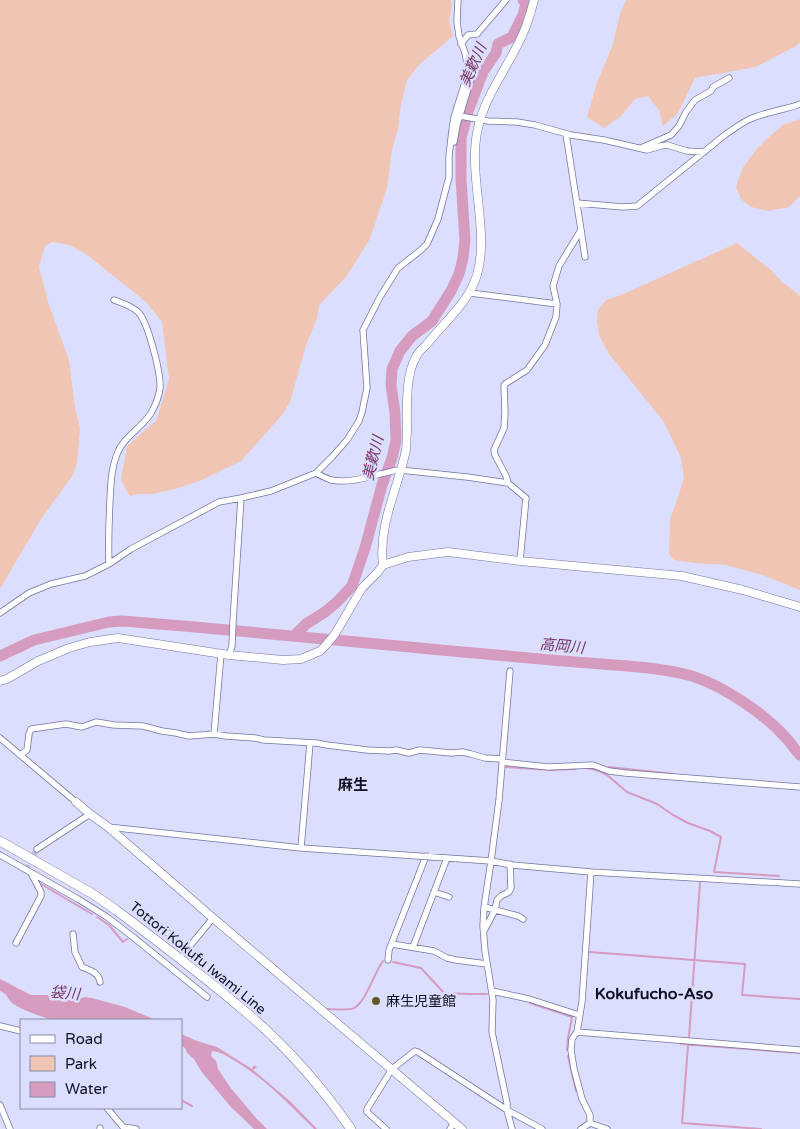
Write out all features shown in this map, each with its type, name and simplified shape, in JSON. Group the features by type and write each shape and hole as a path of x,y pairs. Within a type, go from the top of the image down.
{"main road":[{"name":"Tottori Kokufu Iwami Line","path":"0,841 93,894 248,1013 305,1070 332,1102 351,1129"}],"street":[{"path":"0,613 29,593 51,584 85,576 109,564 131,549 219,502 270,491 316,474 337,452 360,421 366,388 363,330 398,268 427,244 438,219 449,177 449,154 454,117 467,76 466,58 457,22 458,0"},
{"path":"462,44 468,36 476,34 506,0"},
{"path":"383,565 382,540 406,449 408,394 411,371 416,356 470,293 480,260 475,174 477,119 521,38 534,0"},
{"path":"449,154 454,142 457,125 462,116 471,79 467,76"},
{"path":"639,149 672,136 695,100 729,78"},
{"path":"577,203 623,207 637,206 726,134 750,119 800,104"},
{"path":"462,116 488,121 517,122 534,125 566,134 604,140 639,149 647,150 667,145 686,151 704,152"},
{"path":"566,134 586,258"},
{"path":"508,483 494,450 504,428 504,386 527,370 545,345 556,317 553,286 559,266 581,230"},
{"path":"470,293 556,304"},
{"path":"109,564 112,471 117,452 130,435 150,415 160,389 155,357 145,322 138,311 131,306 114,300"},
{"path":"316,474 330,480 340,480 400,470 508,483 526,498 520,561"},
{"path":"214,734 225,654 232,646 241,498"},
{"path":"0,682 38,661 69,648 90,642 118,638 225,654 283,660 301,659 320,651 335,634 362,588 383,565 408,557 448,552 520,561 682,576 743,590 800,607"},
{"path":"510,670 492,861 484,907 484,931 493,1000 492,1032 512,1129"},
{"path":"20,755 27,750 31,729 66,724 79,727 96,722 143,726 189,736 214,734 264,740 310,742 367,750 396,750 409,753 420,750 451,753 462,752 502,761 548,767 593,765 610,771 625,773 800,787"},
{"path":"0,738 108,827 212,918 392,1069 452,1126 462,1129"},
{"path":"301,848 310,742"},
{"path":"37,849 90,814"},
{"path":"108,827 301,848 492,861 591,872 800,884"},
{"path":"0,855 106,917 173,967 207,997"},
{"path":"388,960 389,950 426,856"},
{"path":"413,947 447,858"},
{"path":"484,931 500,896 509,892 511,888 510,864"},
{"path":"590,1123 590,1115 582,1099 571,1050 582,1002 591,872"},
{"path":"16,943 42,896 31,873"},
{"path":"434,892 449,897"},
{"path":"484,907 523,919"},
{"path":"186,951 212,918"},
{"path":"151,919 186,951 204,963"},
{"path":"73,934 75,952 82,967 91,970 100,978 100,982"},
{"path":"392,944 434,950 447,958 487,964"},
{"path":"492,991 529,999 579,1015"},
{"path":"0,1026 20,1031"},
{"path":"576,1032 800,1050"},
{"path":"386,1129 367,1112 367,1109 392,1069 415,1051 507,1110 542,1129"},
{"path":"0,1104 10,1129"},
{"path":"108,1109 123,1127 136,1129"},
{"path":"581,1129 590,1123"},
{"path":"590,1123 607,1129"}],"green space":[{"path":"0,0 451,0 449,21 453,36 420,64 407,80 392,150 387,188 370,239 346,277 319,305 317,319 306,345 290,402 282,415 241,461 204,479 179,488 153,494 130,496 121,479 127,446 156,421 169,379 162,322 147,303 86,254 69,245 52,242 45,246 39,267 49,305 69,360 75,408 80,428 77,463 73,475 41,519 0,589"},
{"path":"626,0 800,0 800,42 796,46 756,67 695,78 678,113 663,126 659,110 648,96 635,99 621,116 604,128 587,117 597,83 613,44 620,14"},
{"path":"800,119 800,196 789,207 768,211 751,207 741,199 736,187 742,169 756,150 770,136 783,125"},
{"path":"737,243 800,296 800,590 762,575 726,565 674,560 669,554 670,519 684,478 681,458 664,422 609,354 599,335 598,310 606,300"}],"water":[{"path":"0,979 31,995 54,995 78,999 92,998 125,1007 154,1019 50,1019 14,1005 0,991"},
{"path":"182,1034 217,1047 252,1069 254,1065 257,1067 253,1070 291,1102 317,1129 314,1129 279,1095 250,1071 227,1056 212,1051 211,1056 216,1061 218,1069 230,1087 267,1129 254,1129 230,1106 182,1046"}],"waterway":[{"name":"美歎川","path":"294,636 306,624 337,602 352,586 396,441 391,385 392,369 400,351 412,336 432,321 451,291 459,274 465,240 461,179 461,138 468,111 483,72 496,53 498,44 512,37 523,15 526,3 523,0"},
{"name":"高岡川","path":"0,656 34,640 109,622 122,621 653,669 692,676 730,693 766,719 800,755"},
{"path":"506,767 551,770 576,769"},
{"path":"609,767 673,774"},
{"path":"585,768 607,775 627,792 657,804 688,823 721,837 714,872 779,876"},
{"path":"689,1037 700,883"},
{"path":"41,884 92,914"},
{"path":"97,917 109,925 123,942 127,939"},
{"path":"590,952 745,964 742,995 800,999"},
{"path":"326,1009 348,1009 358,1005 383,961"},
{"path":"393,962 421,968 444,993 487,994"},
{"path":"530,1003 572,1017 567,1050"},
{"path":"681,1044 800,1053"},
{"path":"688,1046 682,1123 761,1129"},
{"path":"568,1056 576,1091"},
{"path":"182,1101 192,1106"}],"tunnel":[{"path":"26,870 37,849"}],"place":[{"name":"麻生児童館","path":"376,1001"}],"district":[{"name":"麻生","path":"353,785"},
{"name":"Kokufucho-Aso","path":"654,994"}],"water label":[{"name":"袋川","path":"65,993"}]}
